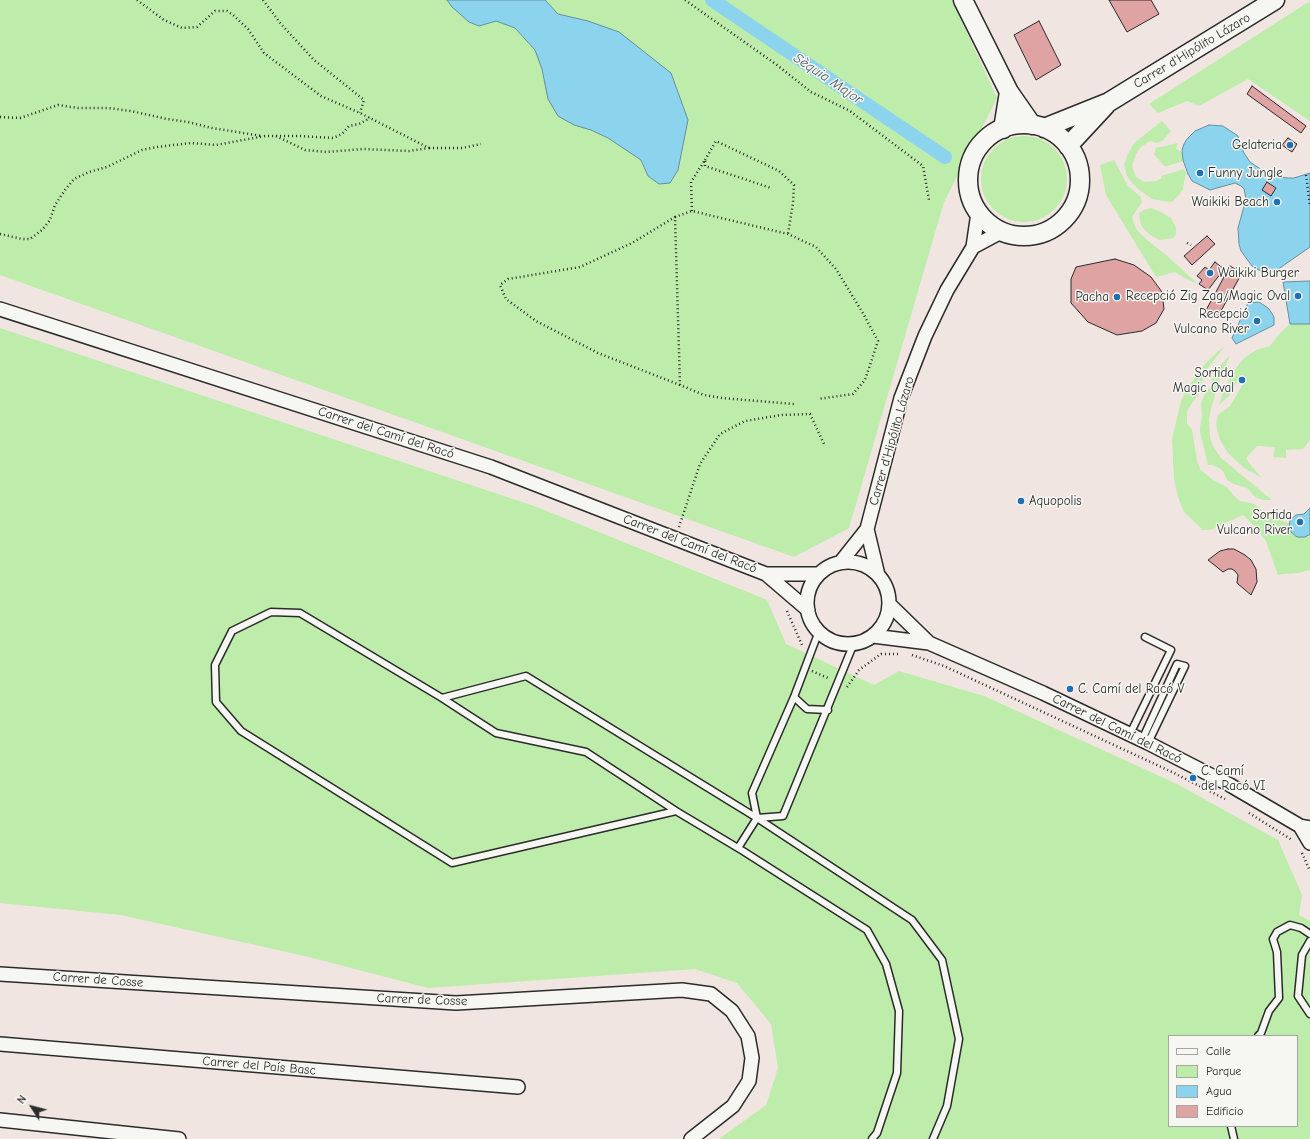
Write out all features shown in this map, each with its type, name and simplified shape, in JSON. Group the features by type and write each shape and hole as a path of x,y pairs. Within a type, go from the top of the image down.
{"street":[{"path":"963,0 1009,92 1038,126"},
{"name":"Carrer d'Hipólito Lázaro","path":"1038,126 1109,102 1275,0"},
{"path":"1002,129 1009,92"},
{"name":"Carrer d'Hipólito Lázaro","path":"1068,146 1109,102"},
{"path":"1012,126 1038,126 1053,132 1068,146 1076,159 1079,173 1079,188 1075,202 1068,215 1057,226 1030,236 1015,236 1001,232 978,213 972,202 969,190 968,177 970,165 975,153 982,143 1002,129 1012,126"},
{"name":"Carrer d'Hipólito Lázaro","path":"840,562 867,529 901,398 925,336 947,290 973,248 978,213"},
{"name":"Carrer d'Hipólito Lázaro","path":"973,248 1001,232"},
{"name":"Carrer del Camí del Racó","path":"0,309 491,467 766,574 808,610"},
{"name":"Carrer d'Hipólito Lázaro","path":"867,529 878,575"},
{"path":"840,562 861,564 870,568 878,575 887,588 889,604 888,613 884,622 873,636 854,643 839,643 819,631 812,621 808,610 807,600 809,591 818,574 840,562"},
{"name":"Carrer del Camí del Racó","path":"766,574 818,574"},
{"name":"Carrer del Camí del Racó","path":"889,604 929,643"},
{"name":"Carrer del Camí del Racó","path":"873,636 929,643 1043,693 1130,734 1230,785 1305,827 1305,846"},
{"name":"Carrer de Cosse","path":"0,974 456,1003 682,990 711,994 732,1011 748,1036 752,1058 749,1081 733,1106 691,1139"},
{"name":"Carrer del País Basc","path":"0,1044 518,1088"},
{"path":"0,1120 179,1139"}],"lane":[{"path":"676,811 452,863 241,731 216,702 215,665 232,631 271,612 300,613 442,698 496,733 586,752 676,811 738,848 867,930 886,964 900,1011 897,1073 876,1133 872,1139"},
{"path":"738,848 757,818 752,793 794,697 819,631"},
{"path":"1130,734 1171,650 1145,638"},
{"path":"757,818 783,816 828,710 854,643"},
{"path":"1177,664 1185,666 1145,742 1177,664"},
{"path":"442,698 526,676 757,818 912,920 942,960 959,1039 947,1106 933,1139"},
{"path":"794,697 807,710 828,710"},
{"path":"1259,1035 1269,1011 1279,998 1277,952 1273,939 1277,932 1290,925 1301,928 1310,934"},
{"path":"1310,941 1302,955 1298,996 1310,1014"},
{"path":"1231,1127 1234,1139"}],"path":[{"path":"137,0 164,20 182,28 197,27 215,11 227,11 248,29 264,53 321,96 371,118 429,148"},
{"path":"263,0 281,24 314,60 364,100 360,113"},
{"path":"685,0 777,65 811,92 850,111 923,166 929,200"},
{"path":"0,117 20,118 58,105 78,108 108,108 131,110 167,120 188,122 212,128 265,136 333,138 342,134 349,126 359,124 371,118"},
{"path":"0,234 22,239 30,239 42,230 50,220 55,206 74,179 89,172 107,167 142,150 191,143 216,145 265,136"},
{"path":"276,136 305,150 327,152 363,149 409,151 429,148 462,148 482,144"},
{"path":"692,211 691,182 716,141 779,171 794,185 788,234"},
{"path":"705,160 705,166 771,188"},
{"path":"1306,175 1310,206"},
{"path":"794,404 704,395 598,353 536,321 506,299 500,285 508,279 580,267 632,243 675,217 692,211 788,234 816,247 836,269 878,341 865,380 853,394 818,399"},
{"path":"675,217 680,386"},
{"path":"1187,243 1191,245"},
{"path":"675,538 700,464 720,434 745,421 781,415 810,414 824,444"},
{"path":"787,609 802,645 799,664 848,687 859,670 881,654 908,654 951,669 1172,772 1231,802"},
{"path":"1244,810 1296,842"},
{"path":"1305,846 1310,870"}],"green space":[{"path":"0,0 952,0 997,98 944,202 849,528 794,557 0,275"},
{"path":"1310,1 1310,121 1248,79 1199,106 1187,101 1158,113 1149,104"},
{"path":"1162,121 1171,131 1162,141 1157,143 1150,141 1141,147 1136,154 1132,166 1136,177 1144,182 1156,181 1162,178 1161,176 1184,169 1187,175 1185,176 1183,189 1173,201 1169,202 1152,199 1138,189 1127,176 1124,164 1134,143"},
{"path":"1024,136 1040,139 1048,143 1060,155 1064,163 1067,179 1064,195 1060,203 1048,215 1040,219 1024,222 1008,219 1000,215 988,203 984,195 981,179 984,163 988,155 1000,143 1008,139"},
{"path":"1178,143 1176,149 1182,152 1183,161 1164,166 1154,154 1156,148"},
{"path":"1114,160 1128,186 1141,197 1142,202 1132,217 1136,229 1197,283 1192,282 1175,272 1156,277 1106,195 1100,165"},
{"path":"1151,208 1171,218 1176,228 1176,234 1173,238 1159,240 1149,234 1142,227 1139,213"},
{"path":"1290,324 1310,324 1310,440 1303,449 1286,450 1286,458 1273,457 1275,447 1257,446 1246,458 1262,478 1244,468 1228,453 1220,440 1216,423 1218,415 1230,406 1246,379 1240,377 1229,396 1219,405 1224,390 1234,371 1243,359 1256,350 1270,346 1279,334"},
{"path":"0,328 537,507 767,600 786,644 874,685 899,671 984,696 1177,784 1278,840 1302,895 1299,915 1310,921 1310,1139 719,1139 766,1105 778,1068 771,1024 737,983 695,969 428,988 309,957 121,915 0,903"},
{"path":"1225,346 1204,373 1199,394 1187,412 1187,423 1192,430 1197,461 1200,469 1214,481 1227,487 1240,501 1254,504 1259,507 1267,517 1279,519 1289,524 1291,532 1294,535 1310,534 1310,570 1278,575 1266,541 1243,515 1210,530 1203,530 1184,512 1178,497 1174,479 1172,439 1181,401 1188,387 1206,363"},
{"path":"1230,355 1219,382 1211,409 1209,419 1210,438 1214,448 1221,458 1272,500 1263,500 1255,497 1247,488 1227,480 1223,471 1219,468 1213,465 1208,465 1200,432 1202,417 1201,403 1210,387 1214,372"}],"water":[{"path":"447,0 545,0 558,14 588,21 619,32 671,73 688,120 678,170 670,183 659,184 648,176 641,160 608,138 591,130 574,125 558,116 548,99 542,69 535,50 515,28 496,21 479,26 469,22 452,7"},
{"name":"Waikiki Beach","path":"1209,125 1223,126 1238,136 1244,153 1250,162 1262,170 1279,177 1288,178 1294,178 1310,173 1310,247 1277,270 1269,273 1259,270 1252,266 1241,251 1238,228 1246,199 1244,189 1235,183 1210,190 1192,181 1188,174 1183,160 1182,150 1184,144 1195,131"},
{"name":"Recepció Zig Zag/Magic Oval","path":"1310,281 1310,324 1290,324 1283,282"},
{"name":"Recepció Vulcano River","path":"1259,302 1271,312 1274,317 1274,325 1236,344 1232,338 1248,303"},
{"name":"Sortida Vulcano River","path":"1310,508 1310,534 1305,537 1297,537 1289,528 1290,520 1296,515 1304,514"}],"building":[{"path":"1109,0 1151,0 1159,14 1127,32"},
{"path":"1039,21 1061,65 1036,80 1014,35"},
{"path":"1252,86 1306,126 1301,133 1247,94"},
{"name":"Gelateria","path":"1288,138 1297,144 1292,152 1282,145"},
{"name":"Funny Jungle","path":"1201,170 1203,172 1201,177 1197,174"},
{"path":"1267,182 1276,188 1271,196 1262,190"},
{"path":"1207,236 1215,244 1192,265 1184,256"},
{"name":"Pacha","path":"1115,259 1134,265 1151,277 1162,292 1164,309 1156,323 1142,331 1117,335 1088,322 1071,303 1071,279 1076,267"},
{"name":"Waikiki Burger","path":"1215,262 1224,269 1208,290 1199,284 1202,280 1197,276 1205,267 1209,270"},
{"path":"1230,266 1242,273 1217,318 1205,312"},
{"name":"Sortida Magic Oval","path":"1240,377 1246,379 1244,383 1239,381"},
{"path":"1234,549 1245,555 1251,560 1256,569 1257,582 1251,595 1237,583 1238,575 1235,571 1228,569 1223,572 1208,560 1220,551"}],"waterway":[{"name":"Sèquia Major","path":"712,0 945,157"}],"place":[{"name":"Gelateria","path":"1290,145"},
{"name":"Funny Jungle","path":"1200,173"},
{"name":"Waikiki Beach","path":"1277,202"},
{"name":"Waikiki Burger","path":"1210,273"},
{"name":"Recepció Zig Zag/Magic Oval","path":"1298,296"},
{"name":"Pacha","path":"1117,297"},
{"name":"Recepció Vulcano River","path":"1257,321"},
{"name":"Sortida Magic Oval","path":"1242,380"},
{"name":"Aquopolis","path":"1021,501"},
{"name":"Sortida Vulcano River","path":"1300,522"},
{"name":"C. Camí del Racó V","path":"1070,689"},
{"name":"C. Camí del Racó VI","path":"1193,778"}]}
